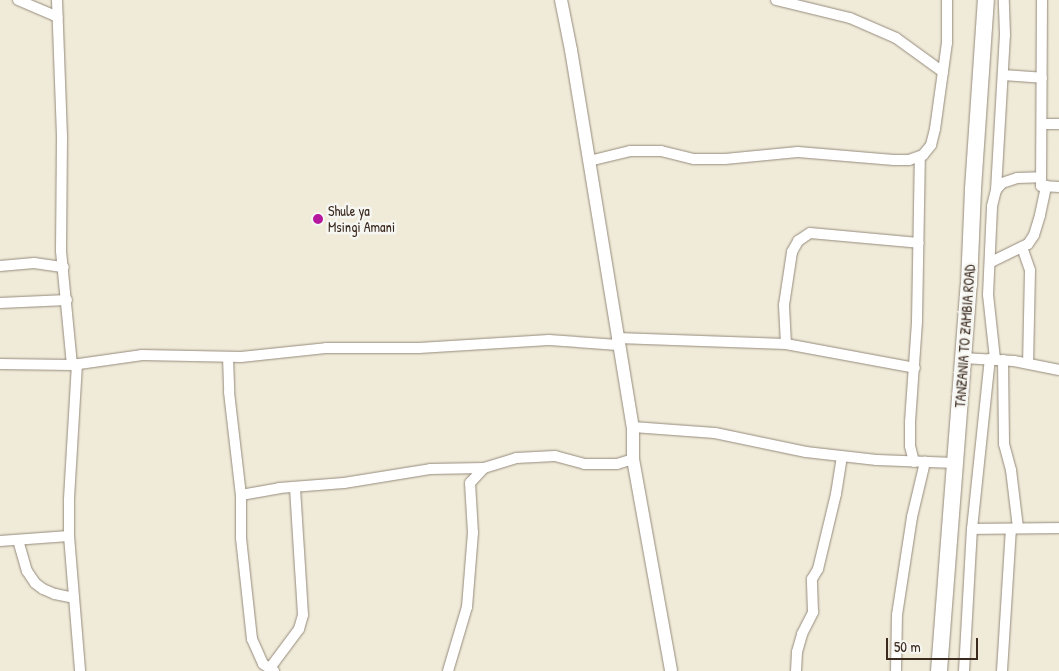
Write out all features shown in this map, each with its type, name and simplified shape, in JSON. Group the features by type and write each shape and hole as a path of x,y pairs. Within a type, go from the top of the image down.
{"highway":[{"name":"TANZANIA TO ZAMBIA ROAD","path":"939,671 963,358 986,0"}],"street":[{"path":"18,0 58,17"},
{"path":"57,0 62,136 61,251 74,364 69,536 80,671"},
{"path":"561,0 572,50 617,341 633,427 633,459 671,671"},
{"path":"776,0 850,18 896,38 943,72"},
{"path":"589,161 630,150 661,151 694,159 725,159 798,152 894,160 909,160 920,157 931,145 947,43 947,0"},
{"path":"984,25 994,16 1004,0"},
{"path":"1002,671 1014,529 1011,470 1004,444 988,295 991,262 992,206 996,190 1003,75 1004,0"},
{"path":"991,262 1022,248 1034,235 1043,182 1042,0"},
{"path":"1003,75 1042,78"},
{"path":"1042,124 1059,124"},
{"path":"914,462 910,446 910,422 919,243 918,190 920,157"},
{"path":"996,190 1002,183 1017,178 1043,182 1059,187"},
{"path":"786,344 784,305 792,252 798,241 810,234 919,243"},
{"path":"1022,248 1030,270 1028,363"},
{"path":"0,266 34,263 64,266"},
{"path":"0,303 67,300"},
{"path":"0,364 74,364 142,354 228,357 326,348 419,348 549,340 786,344 914,368"},
{"path":"228,357 229,392 241,495 242,538 252,639 267,669 299,628 303,615 295,487"},
{"path":"963,358 1028,363 1059,370"},
{"path":"964,671 972,529 996,360"},
{"path":"633,427 715,433 806,452 914,462 955,463"},
{"path":"241,495 295,487 344,483 430,469 484,468 516,458 555,456 584,464 617,464 633,459"},
{"path":"796,671 796,652 802,634 813,612 812,579 818,570 836,494 842,456"},
{"path":"896,671 897,614 912,517 925,462"},
{"path":"448,671 467,607 473,533 470,483 484,468"},
{"path":"972,529 1059,528"},
{"path":"0,541 69,536"},
{"path":"18,540 28,572 34,583 55,594 74,598"}],"place":[{"name":"Shule ya Msingi Amani","path":"318,219"}]}
